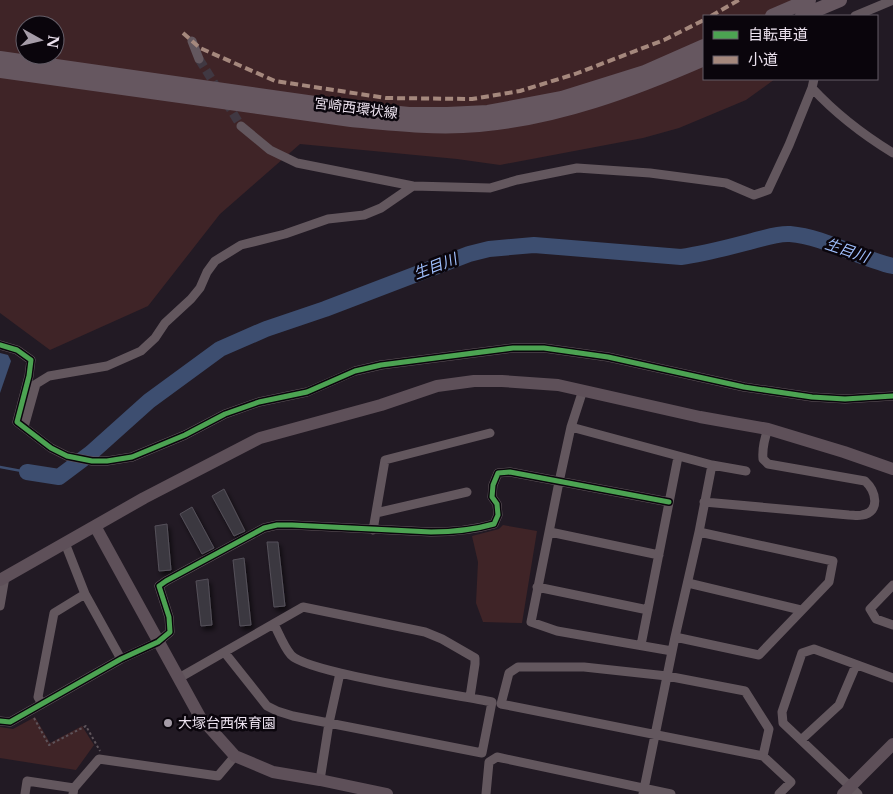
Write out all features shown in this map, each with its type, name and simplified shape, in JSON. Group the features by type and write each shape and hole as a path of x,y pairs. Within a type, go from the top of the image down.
{"main road":[{"path":"774,15 809,0"},
{"path":"804,15 840,0"},
{"name":"宮崎西環状線","path":"0,58 350,108 409,114 447,114 488,112 562,98 645,72 703,46"},
{"name":"宮崎西環状線","path":"0,71 351,120 409,126 450,126 480,125 574,107 659,79 703,59"}],"street":[{"path":"857,15 893,0"},
{"path":"192,41 199,59"},
{"path":"241,126 270,150 297,163 413,186 490,188 517,180 576,168 650,173 726,183 754,195 768,190 789,145 813,83 848,123 863,135 893,153"},
{"path":"24,427 36,384 49,376 107,366 141,350 155,338 164,323 191,299 200,288 207,272 215,261 241,246 285,234 328,219 364,215 381,208 413,186"},
{"path":"0,345 18,350 30,360 29,376 17,422 51,448 66,456 92,461 132,457 225,414 259,402 307,392 355,371 381,365 513,348 544,348 608,358 744,387 812,396 845,399 893,396"},
{"path":"0,606 2,578 144,498 260,438 381,405 437,386 474,381 502,380 558,385 700,417 768,429 893,469"},
{"path":"583,390 571,427 531,622 557,631 672,651"},
{"path":"571,427 678,457 746,471"},
{"path":"704,502 849,515 863,515 870,511 876,496 871,487 864,481 768,464 763,459 762,445 768,429"},
{"path":"373,530 385,460 490,433"},
{"path":"641,646 678,457"},
{"path":"644,791 712,465"},
{"path":"0,721 10,722 121,659 158,642 170,632 169,618 159,586 264,528 292,524 431,532 477,529 494,524 498,515 498,504 492,497 493,485 498,473 510,472 669,502"},
{"path":"376,513 467,492"},
{"path":"95,526 200,717 235,756 272,772 387,794"},
{"path":"550,532 659,555"},
{"path":"675,637 759,655 829,582 833,561 699,532"},
{"path":"65,543 85,594 121,659"},
{"path":"688,583 801,610"},
{"path":"893,585 870,609 876,619 893,625"},
{"path":"537,587 648,610"},
{"path":"42,704 38,697 54,614 85,594"},
{"path":"179,678 303,607 425,632 442,639 475,658 476,664 470,697"},
{"path":"225,653 271,709 293,716 482,754 492,702 340,673 299,661 290,654 274,624"},
{"path":"893,678 814,649 802,654 782,712 783,723 850,792 893,744"},
{"path":"801,740 839,705 856,665"},
{"path":"763,756 769,729 745,691 667,676 584,667 518,667 509,672 501,704 763,756 791,782 779,794"},
{"path":"320,780 329,723 340,673"},
{"path":"25,794 27,781 74,791 99,758 218,776 235,756"},
{"path":"486,794 490,762 497,757 644,791 671,794"}],"path":[{"path":"27,722 34,718 49,744 86,726 105,759"}],"shaded area":[{"path":"0,0 793,0 791,15 703,15 703,80 774,80 746,100 679,128 643,138 500,165 300,144 220,214 148,306 50,350 0,313"},
{"path":"503,525 537,531 522,623 483,622 476,603 478,562 472,536 499,529"},
{"path":"35,717 50,743 82,726 94,745 76,770 0,758 0,727 13,729"}],"water":[{"path":"0,353 8,355 11,361 0,393"}],"building":[{"path":"224,489 245,531 234,536 212,496"},
{"path":"192,507 214,548 202,554 180,514"},
{"path":"167,524 171,570 159,571 155,526"},
{"path":"267,542 278,542 285,606 274,607"},
{"path":"244,558 251,625 240,626 233,560"},
{"path":"208,579 212,625 201,626 196,581"}],"waterway":[{"name":"生目川","path":"27,472 59,477 91,453 149,401 220,349 266,329 325,309 469,254 489,249 534,245 681,257 715,251 774,235 790,234 829,243 893,266"},
{"path":"0,467 27,472"}],"tunnel":[{"path":"199,59 219,91"},
{"path":"226,102 241,126"}],"marked path":[{"path":"713,15 739,0"},
{"path":"183,33 200,48 275,81 386,98 472,99 520,91 575,74 664,40 703,20"}],"cycle path":[{"path":"0,345 17,350 31,360 29,376 17,422 51,448 67,456 92,461 132,457 185,435 225,414 259,402 307,392 355,371 381,365 513,348 544,348 608,357 744,387 812,397 845,399 893,396"},
{"path":"0,721 10,722 121,659 158,642 170,632 169,617 159,586 264,528 277,525 292,525 447,532 486,526 494,524 498,515 497,504 492,497 493,485 498,473 510,472 669,502"}],"place":[{"name":"大塚台西保育園","path":"168,723"}]}
